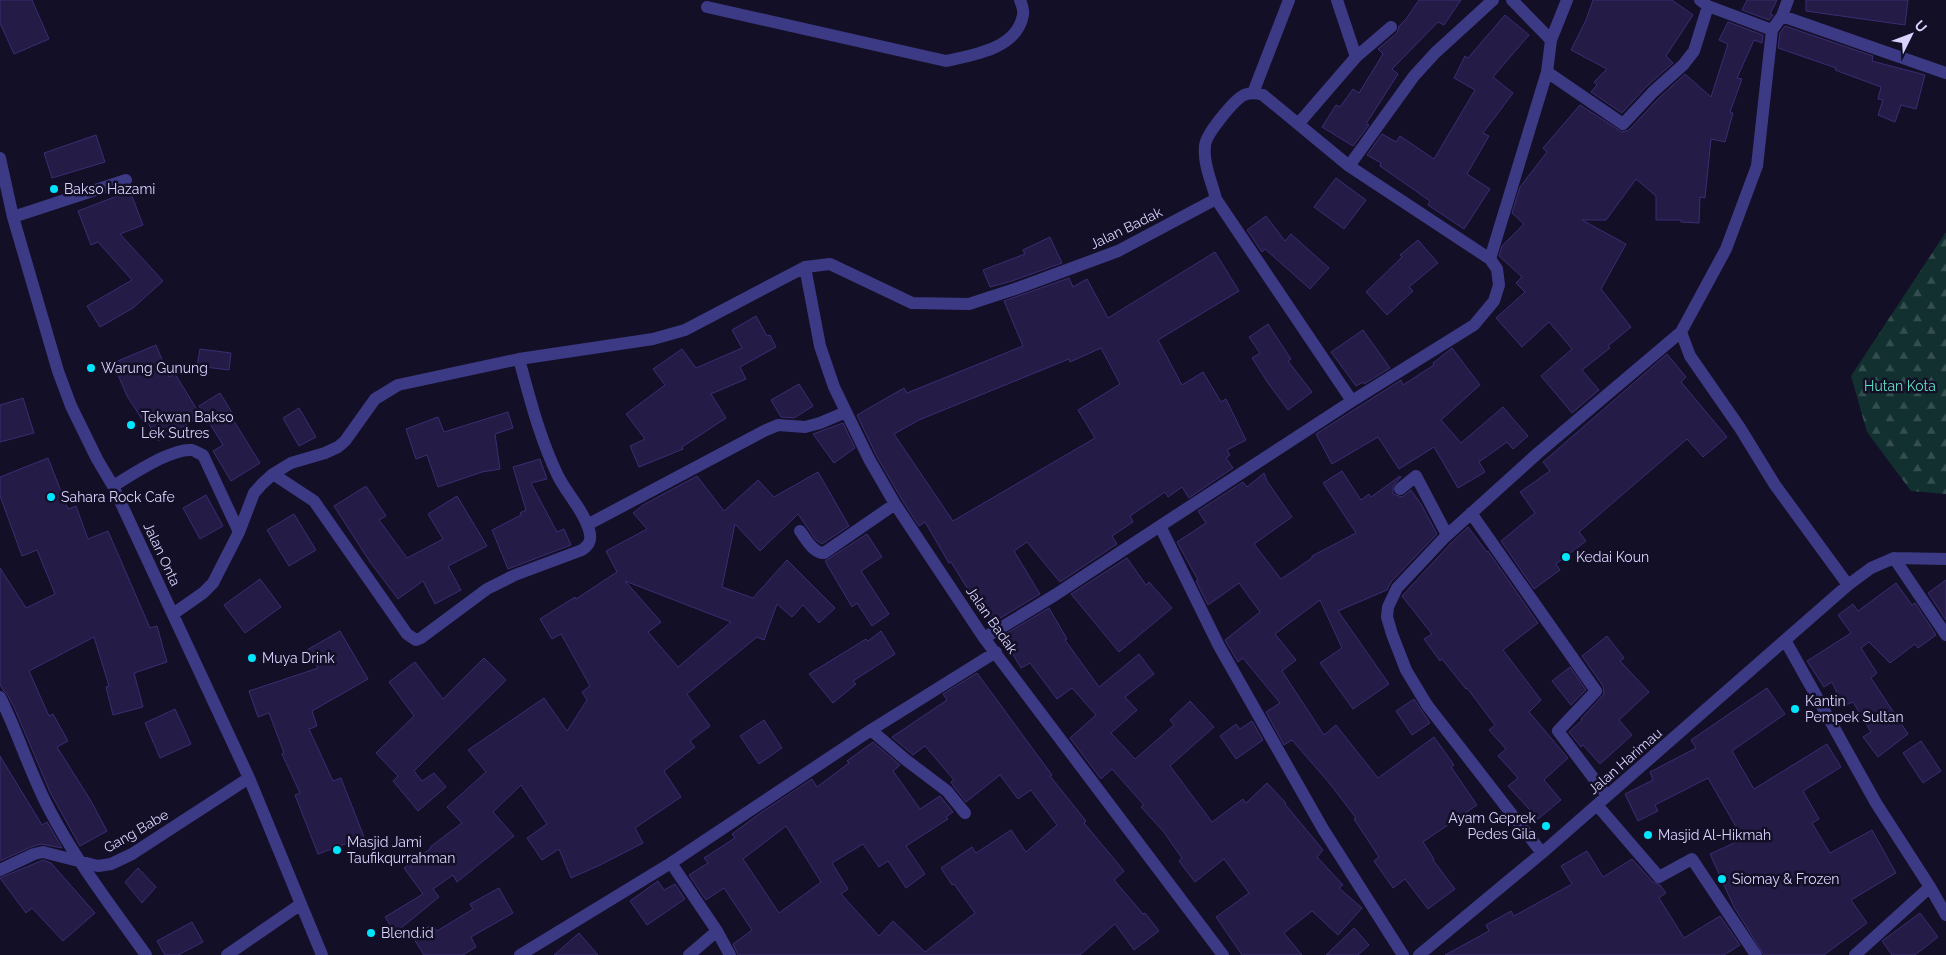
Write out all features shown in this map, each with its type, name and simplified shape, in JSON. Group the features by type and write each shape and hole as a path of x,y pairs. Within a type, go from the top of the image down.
{"street":[{"path":"707,6 946,61 977,54 1001,44 1018,30 1024,14 1020,0"},
{"path":"1258,94 1289,0"},
{"path":"1337,0 1356,57"},
{"path":"1350,166 1414,76 1435,53 1493,0"},
{"path":"1512,0 1551,40"},
{"path":"1490,259 1546,72 1551,40 1567,0"},
{"path":"1542,853 1427,705 1406,670 1387,617 1388,607 1397,588 1447,535 1538,453 1681,332 1726,249 1758,166 1772,30 1782,16 1788,0"},
{"path":"1546,72 1623,124 1653,92 1683,65 1694,51 1704,3 1772,30"},
{"path":"1782,16 1946,73"},
{"path":"1300,124 1356,57 1391,27"},
{"path":"984,638 1055,595 1352,401 1474,325 1494,301 1499,285 1496,269 1490,259 1350,166 1300,124 1258,94 1243,95 1206,138 1205,159 1216,199 1352,401"},
{"name":"Jalan Onta","path":"0,158 13,216 58,371 71,406 97,459 113,486 250,778 322,955"},
{"path":"13,216 126,180"},
{"name":"Jalan Badak","path":"1216,199 1118,251 969,304 912,303 830,264 805,267 820,346 834,387 870,460 895,504 984,638 1223,955"},
{"path":"173,614 203,593 213,583 239,532 254,493 272,474 291,463 325,454 345,442 375,399 391,388 447,373 519,359 653,339 685,330 805,267"},
{"path":"1681,332 1690,356 1740,428 1775,485 1848,585"},
{"path":"272,474 314,501 407,634 416,640 421,638 486,589 587,546 591,538 587,524 559,478 540,435 519,359"},
{"path":"587,524 764,431 778,425 805,427 846,412"},
{"path":"113,486 166,457 178,452 194,450 203,456 239,532"},
{"path":"1400,489 1416,476 1447,535"},
{"path":"800,531 815,550 821,554 895,504"},
{"path":"1471,514 1596,691 1558,731 1607,796"},
{"path":"1160,526 1224,654 1323,829 1403,955"},
{"path":"1894,558 1946,559"},
{"path":"1894,558 1946,634"},
{"name":"Jalan Harimau","path":"1419,955 1542,853 1848,585 1871,568 1894,558"},
{"path":"1785,640 1876,803 1946,915"},
{"path":"520,955 671,864 871,730 996,652"},
{"path":"0,697 13,722 28,763 49,808 79,861 146,955"},
{"path":"871,730 947,791 965,813"},
{"name":"Gang Babe","path":"0,870 34,854 43,852 104,866 132,854 250,778"},
{"path":"1597,805 1659,878 1692,859 1756,955"},
{"path":"671,864 717,931 730,955"},
{"path":"1855,955 1930,887"},
{"path":"227,955 301,904"},
{"path":"689,955 717,931"}],"green space":[{"name":"Hutan Kota","path":"1946,232 1946,494 1911,491 1867,432 1851,376"}],"building":[{"path":"0,0 32,0 49,39 14,54 0,23"},
{"path":"1419,0 1461,0 1444,25 1438,22 1392,69 1398,74 1366,124 1369,125 1353,146 1322,127 1336,105 1340,107 1353,89 1359,93 1383,54 1378,49 1397,33 1399,26"},
{"path":"1593,0 1672,0 1693,15 1666,56 1673,63 1647,86 1622,113 1591,92 1597,85 1594,82 1607,69 1571,50 1586,20"},
{"path":"1747,0 1777,0 1770,14 1773,15 1769,20 1742,10"},
{"path":"1806,0 1908,0 1905,25 1806,11"},
{"path":"1505,15 1529,35 1493,77 1513,93 1483,133 1489,136 1467,174 1490,189 1464,229 1428,205 1430,201 1380,166 1381,163 1367,155 1382,134 1396,142 1400,136 1434,159 1475,90 1454,78 1465,56 1468,58"},
{"path":"1728,22 1763,35 1762,43 1754,40 1737,78 1742,79 1730,112 1733,113 1725,142 1711,139 1705,198 1700,197 1699,223 1681,222 1681,220 1656,220 1656,196 1636,179 1606,220 1582,220 1626,244 1601,289 1631,327 1608,346 1610,348 1582,370 1599,390 1572,413 1541,376 1572,349 1549,322 1522,347 1496,318 1525,292 1516,283 1522,277 1499,256 1502,246 1524,224 1512,213 1520,187 1547,152 1543,148 1580,105 1622,132 1629,130 1685,74 1711,97 1728,44 1719,40"},
{"path":"1785,26 1873,56 1872,61 1925,75 1916,109 1901,105 1895,122 1878,115 1883,100 1878,99 1881,87 1835,70 1836,68 1778,48 1780,33"},
{"path":"96,135 105,162 52,178 44,153"},
{"path":"1336,178 1366,200 1344,229 1314,207"},
{"path":"130,191 143,225 120,234 163,281 133,308 100,327 87,306 132,280 98,242 91,245 78,211"},
{"path":"1266,216 1285,241 1291,234 1329,268 1310,289 1265,249 1262,252 1247,230"},
{"path":"1050,237 1062,263 990,287 983,270 1025,254 1023,250"},
{"path":"1418,240 1438,263 1409,287 1413,291 1387,315 1366,292 1402,257 1400,255"},
{"path":"1215,252 1239,291 1158,340 1182,385 1203,372 1221,402 1226,399 1246,440 1227,450 1230,455 1226,458 1233,468 1189,498 1182,487 1168,497 1165,492 1130,516 1133,522 1112,536 1117,544 1060,582 1027,542 1014,551 1040,594 994,622 982,602 977,604 951,562 949,563 925,522 919,526 876,455 857,415 904,388 907,393 1023,346 1004,301 1069,278 1073,287 1087,279 1108,318","holes":["1101,348 1120,384 1078,410 1095,438 953,521 894,434 919,420 1069,359 1070,362"]},
{"path":"756,316 767,336 770,335 776,347 740,367 746,379 711,394 726,418 682,447 683,449 639,467 630,446 645,439 626,414 665,385 653,369 682,349 696,368 742,348 732,330"},
{"path":"1268,324 1291,359 1288,361 1312,392 1288,410 1252,358 1260,353 1249,337"},
{"path":"1363,330 1390,368 1364,384 1363,382 1356,386 1331,352"},
{"path":"156,345 169,377 175,374 201,416 158,441 147,421 144,422 127,396 113,363"},
{"path":"1452,348 1480,385 1441,420 1461,443 1503,407 1528,436 1513,449 1507,442 1479,462 1485,472 1458,488 1434,447 1399,469 1378,437 1332,464 1316,434 1401,380 1403,385 1434,365 1433,363"},
{"path":"200,349 231,353 229,370 197,366"},
{"path":"1667,354 1686,377 1681,382 1727,437 1703,457 1687,439 1579,532 1586,541 1556,564 1560,570 1534,589 1501,541 1535,513 1520,492 1550,471 1543,462"},
{"path":"799,384 813,406 794,418 781,417 771,400"},
{"path":"220,393 234,416 232,418 260,463 231,481 213,451 223,445 199,406"},
{"path":"23,398 34,433 0,442 0,405"},
{"path":"299,408 316,437 299,446 283,418"},
{"path":"508,412 513,428 495,434 500,469 482,472 438,487 427,455 416,459 406,429 438,417 444,432"},
{"path":"843,423 855,448 834,463 813,434"},
{"path":"48,458 68,509 76,506 88,539 108,531 150,628 157,626 167,662 134,673 143,707 113,715 106,687 109,686 94,637 29,671 49,716 53,714 68,741 57,747 91,801 107,831 80,846 50,792 14,707 0,684 0,568 26,608 55,594 37,550 22,556 0,496 0,477"},
{"path":"540,459 547,479 531,483 557,532 564,529 571,545 508,569 492,530 521,515 520,513 526,510 513,467"},
{"path":"1342,471 1361,500 1369,494 1371,497 1400,476 1393,486 1393,494 1402,497 1411,490 1437,534 1391,582 1387,590 1338,611 1389,684 1353,709 1320,663 1342,648 1320,600 1275,634 1296,660 1282,671 1324,735 1336,725 1378,778 1434,737 1454,765 1451,767 1477,805 1423,842 1433,860 1455,889 1428,909 1405,879 1393,888 1374,861 1379,857 1354,819 1356,818 1331,785 1292,740 1284,745 1266,712 1280,703 1243,658 1238,662 1225,640 1260,612 1239,583 1208,605 1196,581 1198,580 1177,542 1206,523 1198,511 1243,482 1247,487 1264,473 1267,481 1292,517 1254,544 1281,579 1312,558 1312,556 1356,533 1323,483"},
{"path":"818,472 849,526 822,544 816,540 798,514 760,551 735,524 722,587 753,598 787,560 835,608 819,623 803,605 792,617 777,604 764,640 757,637 687,694 710,726 690,741 695,747 664,771 681,797 635,828 643,843 571,878 559,849 542,860 527,838 547,824 521,785 493,812 514,836 457,882 453,875 433,889 439,897 395,933 385,917 423,894 404,868 462,823 447,807 486,772 468,750 544,698 567,731 587,700 582,692 590,686 561,634 552,639 540,619 575,597 576,599 617,572 606,551 647,529 633,513 643,505 697,476 724,511 758,480 774,497","holes":["625,581 731,622 678,667 648,632 661,622"]},
{"path":"366,486 386,516 379,520 407,558 443,539 428,514 457,496 487,546 448,566 461,590 435,604 423,581 398,599 370,562 334,506"},
{"path":"206,495 223,526 200,539 183,508"},
{"path":"294,514 316,550 289,566 267,530"},
{"path":"1468,527 1488,551 1538,623 1503,650 1541,700 1529,712 1568,758 1544,780 1561,800 1538,819 1508,786 1518,778 1498,756 1506,749 1489,730 1495,725 1467,688 1442,659 1440,661 1424,639 1432,634 1402,596"},
{"path":"867,534 882,557 861,571 889,614 872,626 857,603 852,607 825,561"},
{"path":"1127,558 1146,585 1149,582 1172,608 1119,652 1071,594"},
{"path":"260,579 281,607 245,633 224,605"},
{"path":"1946,580 1946,620 1928,593"},
{"path":"1896,583 1912,605 1915,603 1936,635 1918,648 1915,644 1890,663 1869,642 1861,648 1877,673 1871,678 1908,734 1878,757 1863,737 1871,732 1853,702 1843,706 1832,682 1824,687 1807,661 1851,633 1838,615 1853,604 1858,611"},
{"path":"1049,608 1067,639 1065,640 1099,687 1139,654 1154,674 1125,697 1137,710 1111,733 1135,759 1174,725 1170,720 1190,701 1214,727 1170,766 1212,822 1243,799 1246,803 1267,783 1286,803 1323,850 1317,857 1343,885 1339,888 1362,908 1338,935 1312,911 1284,933 1302,955 1242,955 1216,917 1249,893 1224,859 1195,882 1179,861 1182,858 1163,831 1141,807 1144,805 1112,769 1101,779 1070,738 1096,715 1072,688 1057,699 1030,663 1021,668 1002,636"},
{"path":"340,631 368,679 312,711 317,726 309,729 333,781 341,778 364,837 318,854 295,795 300,793 282,754 284,753 269,713 258,717 249,691 318,668 307,650"},
{"path":"881,631 895,654 853,681 856,684 833,703 809,674 866,639 868,641"},
{"path":"1607,636 1624,658 1620,661 1649,692 1619,720 1632,735 1600,764 1583,745 1581,747 1569,732 1604,694 1603,686 1582,656"},
{"path":"484,658 506,680 414,771 422,781 434,773 446,787 418,811 393,781 398,776 376,753 414,716 389,682 415,662 443,699"},
{"path":"1570,667 1586,690 1571,705 1552,681"},
{"path":"977,673 1052,775 1050,776 1086,821 1084,823 1124,871 1114,880 1159,931 1134,950 1115,924 1080,955 738,955 733,944 752,930 724,888 706,900 689,875 708,863 704,858 735,838 732,834 759,814 812,779 817,787 873,742 900,765 893,771 920,809 940,796 953,812 946,817 948,819 906,846 925,874 906,888 888,861 879,867 863,844 832,863 848,889 841,894 879,936 893,921 925,952 975,913 941,868 972,847 976,853 1011,830 1026,852 1057,825 1031,790 1018,799 1000,775 966,802 951,782 954,780 925,746 913,755 892,737 947,700 943,694","holes":["786,826 821,882 779,913 743,859"]},
{"path":"1767,688 1785,714 1732,751 1754,789 1827,744 1841,767 1803,791 1819,819 1812,823 1830,853 1872,830 1896,873 1851,900 1867,923 1824,955 1764,955 1734,907 1710,854 1743,839 1708,778 1655,805 1658,811 1638,821 1625,794 1653,780 1650,772 1696,748 1691,740"},
{"path":"1414,699 1430,723 1412,735 1396,711"},
{"path":"175,709 191,744 160,758 145,723"},
{"path":"764,720 782,748 759,764 740,736"},
{"path":"1252,721 1263,740 1236,759 1220,736 1236,724 1240,729"},
{"path":"1921,741 1941,771 1923,783 1903,753"},
{"path":"0,756 42,825 47,822 62,848 41,844 0,861"},
{"path":"1587,851 1603,877 1632,859 1666,893 1659,898 1684,938 1720,916 1740,945 1724,955 1445,955 1489,931 1486,925 1511,911 1514,916 1572,884 1561,866"},
{"path":"43,860 51,863 95,913 63,941 32,908 26,913 0,878"},
{"path":"138,868 156,887 142,903 125,882"},
{"path":"658,881 664,890 675,884 685,899 647,925 630,901"},
{"path":"499,888 513,913 471,937 476,947 463,955 424,955 412,936 432,925 437,931 473,909 470,904"},
{"path":"1920,913 1938,937 1915,955 1892,955 1882,941"},
{"path":"192,922 203,942 178,955 165,955 157,941"},
{"path":"1354,928 1369,945 1358,955 1326,955"},
{"path":"579,933 598,955 554,955"}],"place":[{"name":"Bakso Hazami","path":"54,189"},
{"name":"Warung Gunung","path":"91,368"},
{"name":"Tekwan Bakso Lek Sutres","path":"131,425"},
{"name":"Sahara Rock Cafe","path":"51,497"},
{"name":"Kedai Koun","path":"1566,557"},
{"name":"Muya Drink","path":"252,658"},
{"name":"Kantin Pempek Sultan","path":"1795,709"},
{"name":"Ayam Geprek Pedes Gila","path":"1546,826"},
{"name":"Masjid Al-Hikmah","path":"1648,835"},
{"name":"Masjid Jami Taufikqurrahman","path":"337,850"},
{"name":"Siomay & Frozen","path":"1722,879"},
{"name":"Blend.id","path":"371,933"}]}
